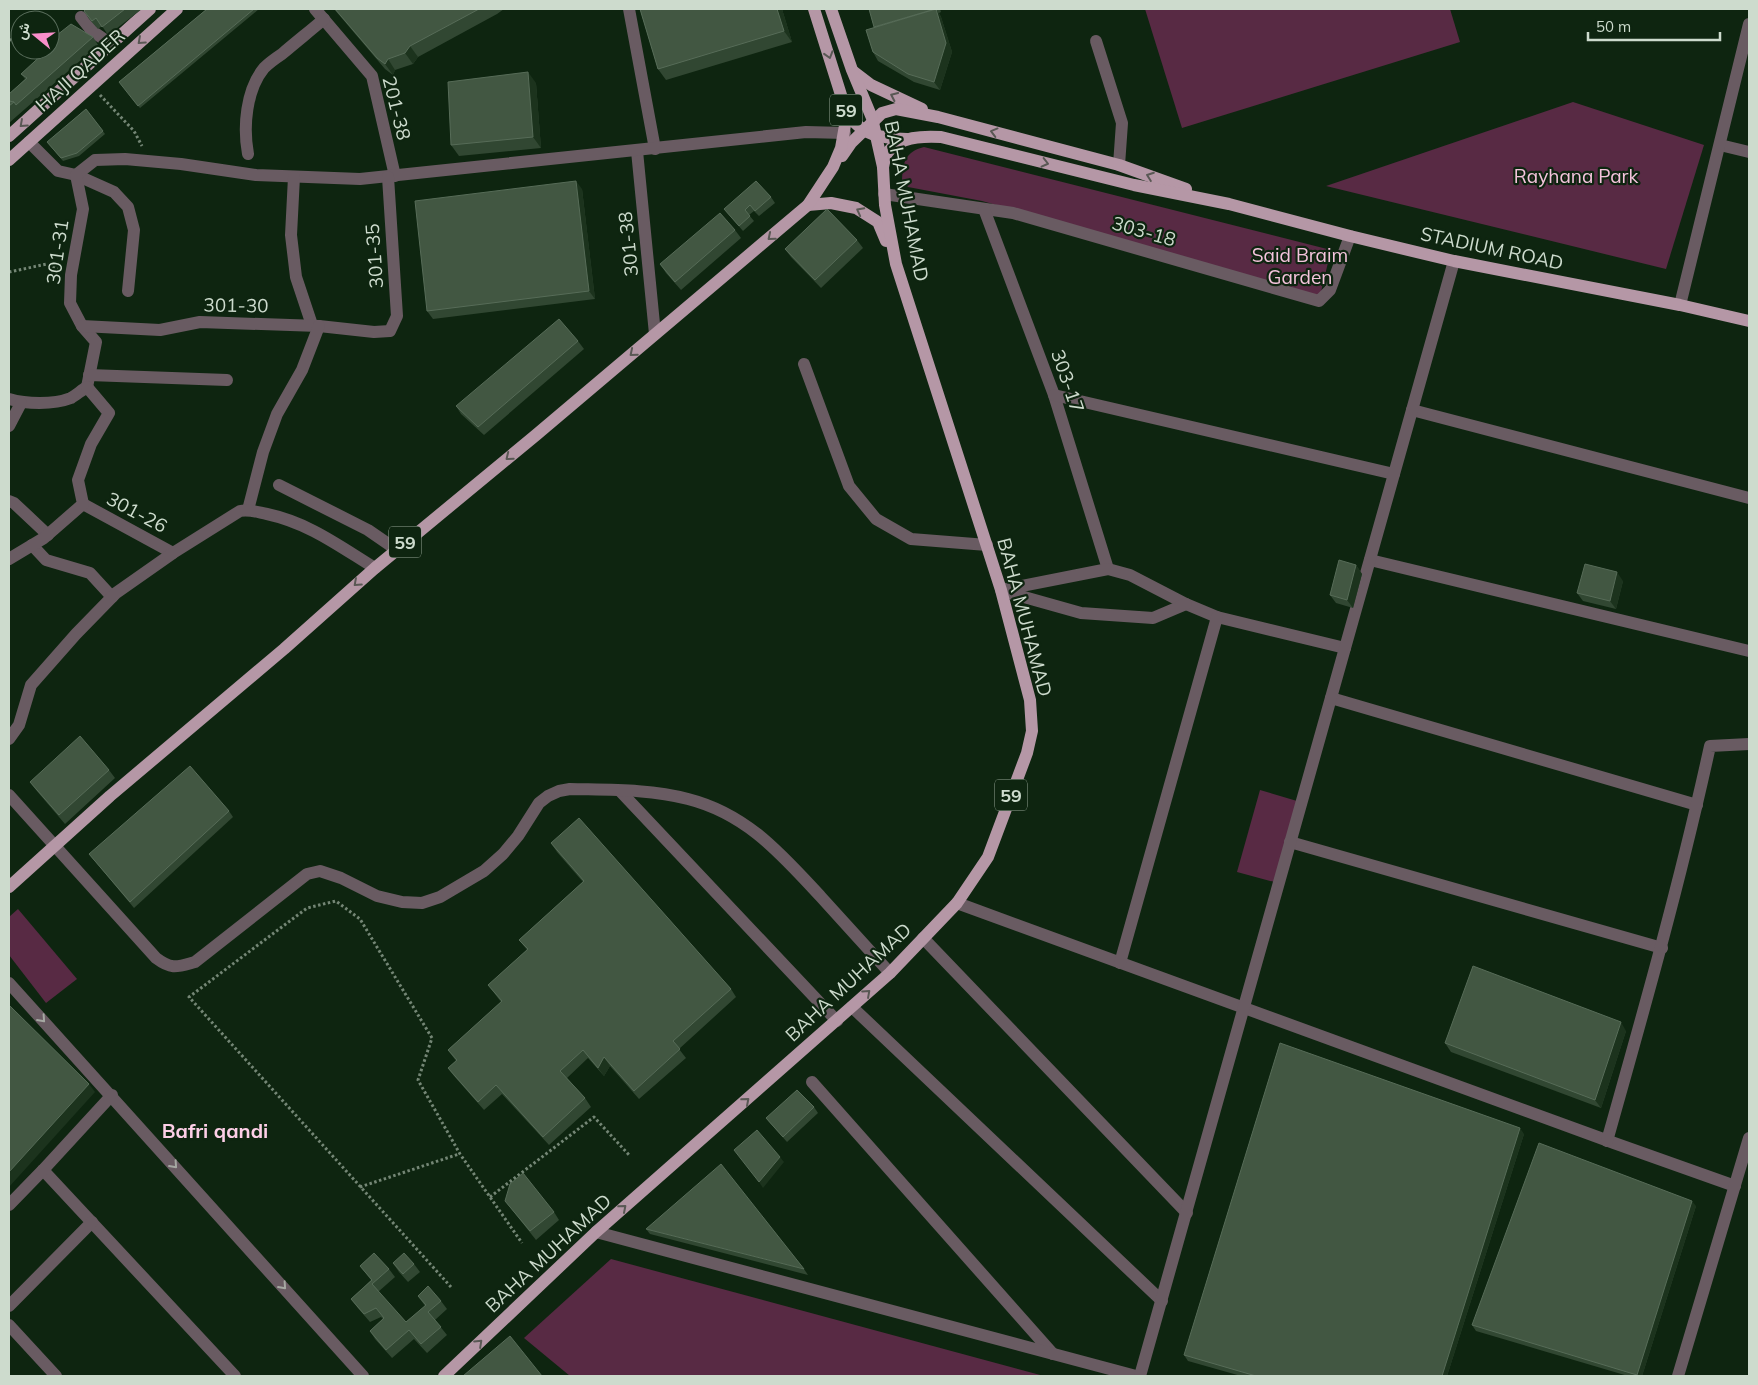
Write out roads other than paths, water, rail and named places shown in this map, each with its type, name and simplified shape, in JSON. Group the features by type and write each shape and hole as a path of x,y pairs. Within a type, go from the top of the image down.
{"main road":[{"name":"HAJI QADER","path":"9,136 150,9"},
{"name":"HAJI QADER","path":"9,160 177,9"},
{"name":"59","path":"9,887 110,796 284,649 375,568 808,205 833,167 845,133 847,114 814,9"},
{"name":"BAHA MUHAMAD","path":"444,1376 596,1232 890,973 957,903 988,857 1021,769 1032,731 1030,700 1001,590 896,264 884,205 883,167 876,137 868,126 861,91 831,9"},
{"path":"852,70 871,85 938,117"},
{"path":"842,98 850,103 856,100 861,91"},
{"path":"833,167 851,143 882,113 896,109 938,117 1119,165 1229,204"},
{"path":"847,114 856,125 868,126"},
{"path":"883,167 888,152 898,143 925,136 940,137 1134,185 1229,204"},
{"path":"876,137 912,139"},
{"path":"808,205 831,203 856,208 878,222 896,264"},
{"name":"STADIUM ROAD","path":"1229,204 1454,261 1680,305 1749,321"}],"street":[{"name":"201-38","path":"315,9 372,76 391,177"},
{"path":"629,9 655,149"},
{"path":"81,18 92,30 108,42 118,37"},
{"path":"248,154 245,140 246,123 250,96 256,80 264,68 324,19"},
{"path":"1680,305 1749,24"},
{"path":"1096,41 1122,123 1119,165"},
{"path":"76,175 95,160 125,160 181,164 256,175 360,179 806,132 845,133"},
{"path":"28,142 58,171 76,175 114,192 128,207 134,230 128,292"},
{"path":"1720,145 1749,152"},
{"name":"301-38","path":"637,151 656,334"},
{"name":"301-31","path":"76,175 83,209 71,275 70,303 82,326 96,342 88,381"},
{"path":"248,510 263,452 274,422 302,370 315,326 296,277 291,235 294,177"},
{"name":"301-35","path":"390,331 397,316 391,177"},
{"name":"303-18","path":"884,194 1012,213 1319,301 1330,290 1350,236"},
{"name":"303-17","path":"984,209 1054,395 1108,569"},
{"path":"1140,1376 1454,261"},
{"name":"301-30","path":"82,326 160,330 200,322 315,326 374,332 390,331"},
{"path":"804,364 849,486 876,519 911,539 987,546"},
{"path":"9,426 15,401 53,402 70,398 88,381 228,380"},
{"path":"9,559 48,535 83,504 78,480 91,444 109,413 88,381"},
{"path":"1054,395 1394,474"},
{"path":"1412,410 1749,498"},
{"path":"279,485 368,530 397,550"},
{"path":"9,501 14,503 48,535"},
{"name":"301-26","path":"83,504 173,553"},
{"path":"9,739 19,725 30,685 112,597 173,553 240,511 248,510 288,519 313,530 375,568"},
{"path":"32,545 46,560 90,573 112,597"},
{"path":"1370,560 1749,651"},
{"path":"1001,590 1108,569 1130,575 1186,604 1217,617 1345,648"},
{"path":"1001,590 1081,613 1153,618 1186,604"},
{"path":"1120,963 1217,617"},
{"path":"1331,698 1697,805"},
{"path":"1607,1141 1662,948 1710,746 1749,744"},
{"path":"9,795 54,847 156,958 166,966 178,967 195,962 307,874 320,871 340,878 377,896 402,902 422,903 440,897 484,871 503,854 518,836 540,803 548,796 570,788 654,793 688,799 721,811 751,828 778,850 890,973"},
{"path":"620,791 837,1021"},
{"path":"1290,842 1662,948"},
{"path":"957,903 1607,1141 1741,1180"},
{"path":"922,938 1187,1212"},
{"path":"9,983 112,1095 363,1376"},
{"path":"852,1006 1162,1301"},
{"path":"812,1082 1053,1354"},
{"path":"9,1205 112,1095"},
{"path":"1678,1376 1741,1180 1749,1138"},
{"path":"43,1170 235,1376"},
{"path":"9,1306 92,1222"},
{"path":"596,1232 1136,1376"},
{"path":"9,1325 54,1375"}],"district":[{"name":"Bafri qandi","path":"215,1130"}],"park label":[{"name":"Rayhana Park","path":"1576,176"},
{"name":"Said Braim Garden","path":"1300,266"}]}
